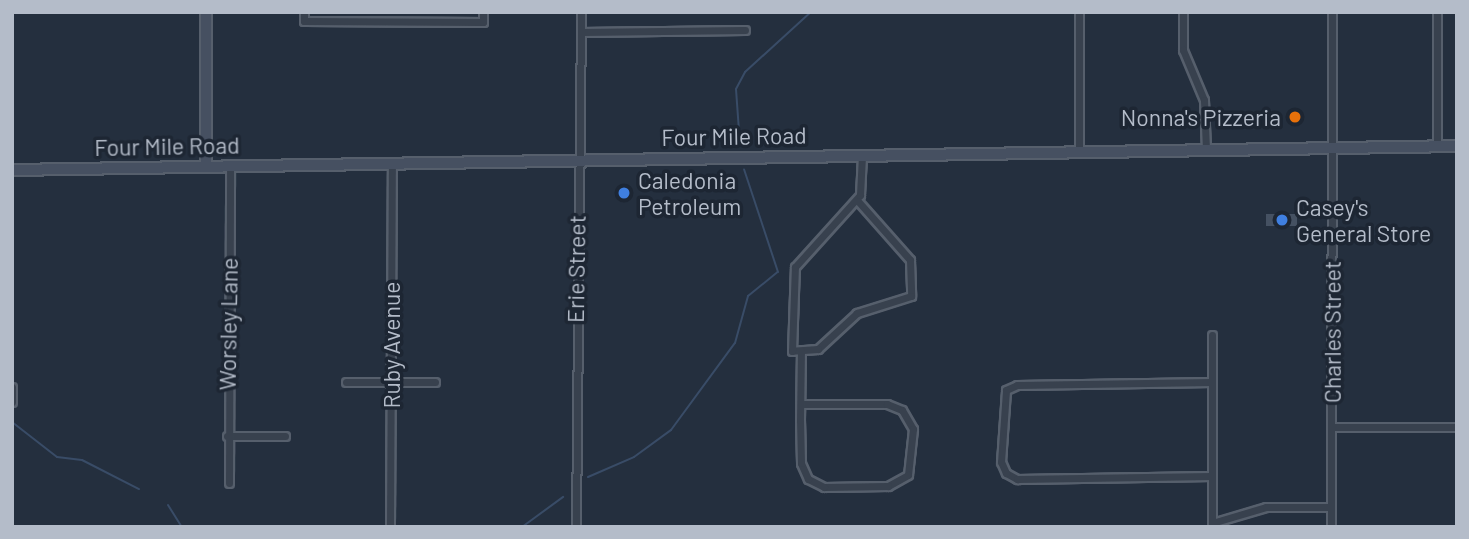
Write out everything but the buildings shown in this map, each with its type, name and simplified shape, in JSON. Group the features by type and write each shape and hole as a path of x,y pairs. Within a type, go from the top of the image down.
{"main road":[{"path":"206,12 206,167"},
{"name":"Four Mile Road","path":"12,170 1457,146"}],"street":[{"path":"393,12 393,21"},
{"path":"304,17 482,22 482,12"},
{"name":"Erie Street","path":"576,527 581,12"},
{"path":"1079,12 1079,151"},
{"path":"1183,12 1183,50 1204,100 1206,149"},
{"name":"Charles Street","path":"1331,527 1332,12"},
{"path":"1437,12 1437,146"},
{"path":"581,32 745,30"},
{"path":"857,200 910,260 913,280 908,300 857,313 818,349 792,351 794,267 857,200 862,155"},
{"name":"Ruby Avenue","path":"390,527 392,163"},
{"name":"Worsley Lane","path":"229,482 226,436 230,166"},
{"path":"1212,335 1212,525 1266,507 1331,507"},
{"path":"800,404 887,404 902,410 913,429 911,470 888,486 813,483 800,463 800,404 801,351"},
{"path":"346,382 435,382"},
{"path":"1212,382 1003,387 1001,450 1003,476 1017,479 1212,476"},
{"path":"12,387 12,402"},
{"path":"1331,428 1457,427"},
{"path":"226,436 285,436"}],"waterway":[{"path":"740,145 736,89 745,72 811,12"},
{"path":"588,477 634,457 671,430 735,343 748,296 778,272 744,169"},
{"path":"12,422 57,457 82,460 139,489"},
{"path":"522,527 563,497"},
{"path":"168,505 182,527"}],"place":[{"name":"Nonna's Pizzeria","path":"1295,117"},
{"name":"Caledonia Petroleum","path":"624,193"},
{"name":"Casey's General Store","path":"1282,220"}]}
